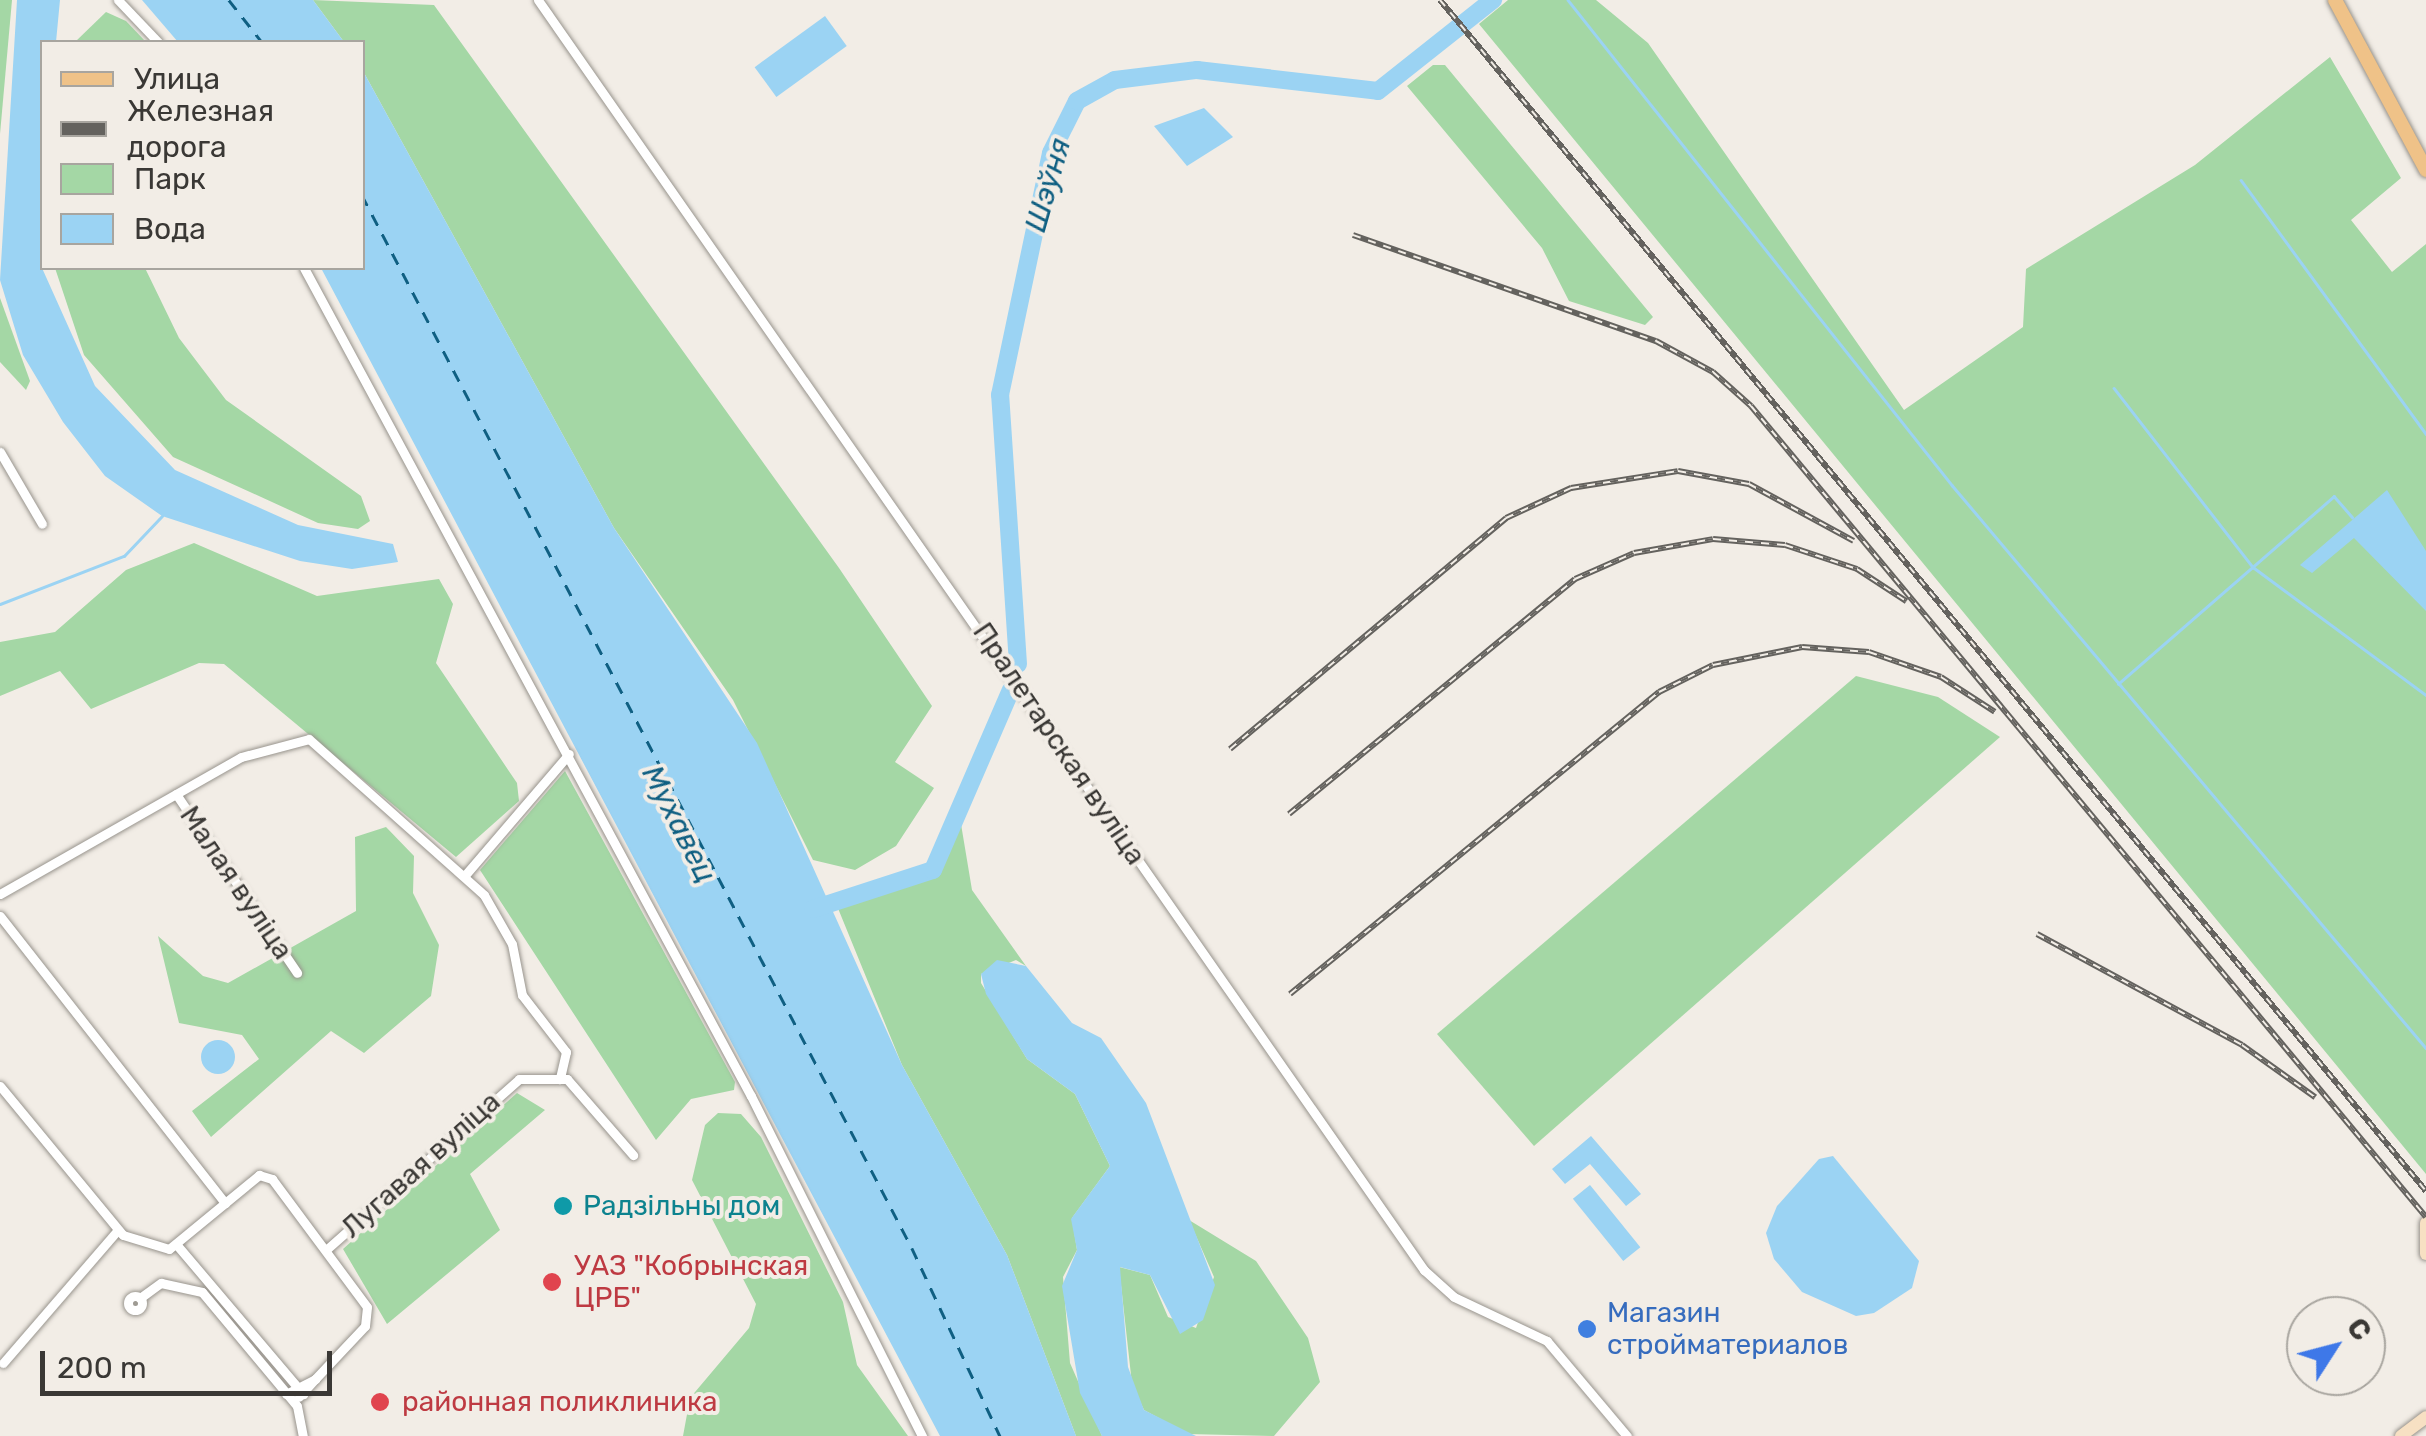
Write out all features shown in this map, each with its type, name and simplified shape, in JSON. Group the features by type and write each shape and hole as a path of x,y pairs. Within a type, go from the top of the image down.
{"main road":[{"path":"2335,0 2426,170"},
{"path":"2426,1223 2426,1254"},
{"path":"2400,1436 2426,1417"}],"street":[{"path":"118,0 156,40"},
{"name":"Пралетарская вуліца","path":"538,0 1424,1270 1454,1298 1546,1341 1627,1436"},
{"path":"305,270 569,754 922,1436"},
{"path":"0,452 42,524"},
{"name":"Малая вуліца","path":"0,894 241,758 309,739 466,874"},
{"path":"569,754 466,874 512,944 522,995 566,1052 560,1079 633,1155"},
{"name":"Малая вуліца","path":"176,794 296,973"},
{"path":"0,916 225,1203 173,1246"},
{"name":"Лугавая вуліца","path":"225,1203 268,1176 327,1250 502,1092 519,1080 560,1079"},
{"path":"0,1086 116,1232 173,1246 300,1391"},
{"path":"3,1363 116,1232"},
{"path":"290,1398 316,1379 369,1320 327,1250"},
{"path":"140,1298 161,1284 199,1290 290,1398 303,1436"}],"green space":[{"path":"0,0 12,0 0,134"},
{"path":"313,0 434,5 839,568 932,706 895,762 934,788 896,846 855,870 813,860 733,700 614,528 365,75 365,40 343,40"},
{"path":"1508,0 1596,0 1648,43 1904,410 2023,327 2026,269 2195,165 2330,57 2401,178 2351,220 2392,272 2426,244 2426,1174 1479,24"},
{"path":"106,12 126,21 144,40 77,40"},
{"path":"1433,65 1445,65 1653,317 1645,325 1569,301 1542,248 1407,86"},
{"path":"56,270 146,270 179,338 226,400 361,496 370,521 358,529 318,523 173,457 84,355"},
{"path":"0,298 30,381 26,390 0,362"},
{"path":"194,543 317,596 439,579 453,604 436,663 517,783 519,801 456,857 224,664 199,663 91,709 60,671 0,696 0,642 55,632 126,570"},
{"path":"1856,676 1938,697 2000,737 1534,1146 1437,1034"},
{"path":"565,771 735,1082 734,1090 691,1099 656,1140 480,870"},
{"path":"960,818 972,890 1026,966 1016,960 981,974 981,983 1027,1059 1075,1094 1110,1166 1072,1218 1077,1250 1063,1277 1070,1363 1102,1436 1076,1436 1007,1255 902,1065 835,901 933,870"},
{"path":"386,827 414,856 413,893 439,945 431,996 364,1053 331,1031 211,1137 192,1111 259,1059 242,1035 179,1023 158,936 203,976 228,983 356,911 355,837"},
{"path":"517,1093 545,1110 470,1174 500,1230 387,1324 343,1249"},
{"path":"718,1113 741,1114 761,1137 843,1302 857,1365 908,1436 683,1436 690,1398 749,1328 756,1304 692,1180 705,1125"},
{"path":"1189,1220 1256,1261 1308,1338 1320,1382 1274,1436 1188,1434 1144,1410 1132,1384 1119,1267 1150,1275 1168,1317 1196,1328 1214,1277"}],"water":[{"path":"17,0 60,0 56,40 40,40 40,270 95,386 175,470 298,525 393,544 398,562 352,569 300,561 162,516 105,476 63,422 23,355 0,280"},
{"path":"142,0 313,0 343,40 176,40"},
{"path":"825,16 847,46 776,97 755,67"},
{"name":"Мухавец","path":"365,75 614,528 757,743 902,1065 1007,1255 1076,1436 940,1436 322,270 365,270"},
{"path":"1204,108 1233,137 1187,166 1154,126"},
{"path":"2387,490 2426,551 2426,611 2354,538 2312,573 2300,565"},
{"path":"997,960 1026,966 1072,1023 1101,1038 1146,1103 1215,1285 1203,1320 1180,1334 1150,1275 1120,1267 1128,1367 1144,1410 1196,1436 1102,1436 1080,1393 1062,1286 1077,1250 1071,1219 1110,1166 1075,1094 1027,1059 986,994 981,974"},
{"path":"218,1040 230,1045 235,1057 230,1069 218,1074 206,1069 201,1057 206,1045"},
{"path":"1591,1136 1641,1194 1626,1206 1590,1164 1565,1184 1552,1169"},
{"path":"1833,1156 1919,1261 1912,1288 1874,1313 1856,1316 1802,1292 1774,1259 1766,1233 1777,1206 1819,1159"},
{"path":"1590,1185 1640,1247 1623,1261 1573,1199"}],"waterway":[{"name":"Шэўня","path":"1018,664 1000,395 1051,153 1077,101 1115,80 1197,70 1378,91 1493,0"},
{"path":"1568,0 1952,485 2426,1048"},
{"path":"2241,180 2426,434"},
{"path":"2114,388 2253,567 2426,695"},
{"path":"2118,684 2334,496 2352,517"},
{"path":"0,604 124,556 162,516"},
{"name":"Шэўня","path":"813,909 933,870 1011,690"}],"ferry route":[{"path":"229,0 260,40"},
{"path":"365,201 912,1248 1000,1436"}],"railway":[{"path":"1440,0 2426,1191"},
{"path":"1353,235 1656,341 1713,372 1751,406 2426,1217"},
{"path":"1230,749 1506,518 1571,488 1678,471 1749,484 1854,541"},
{"path":"1289,814 1575,579 1634,553 1713,539 1785,545 1857,569 1906,601"},
{"path":"1290,994 1659,692 1713,665 1802,647 1869,652 1941,677 1995,712"},
{"path":"2037,934 2242,1045 2315,1097"}],"place":[{"name":"Радзільны дом","path":"563,1206"},
{"name":"УАЗ \"Кобрынская ЦРБ\"","path":"552,1282"},
{"name":"Магазин стройматериалов","path":"1587,1329"},
{"name":"районная поликлиника","path":"380,1402"}]}
